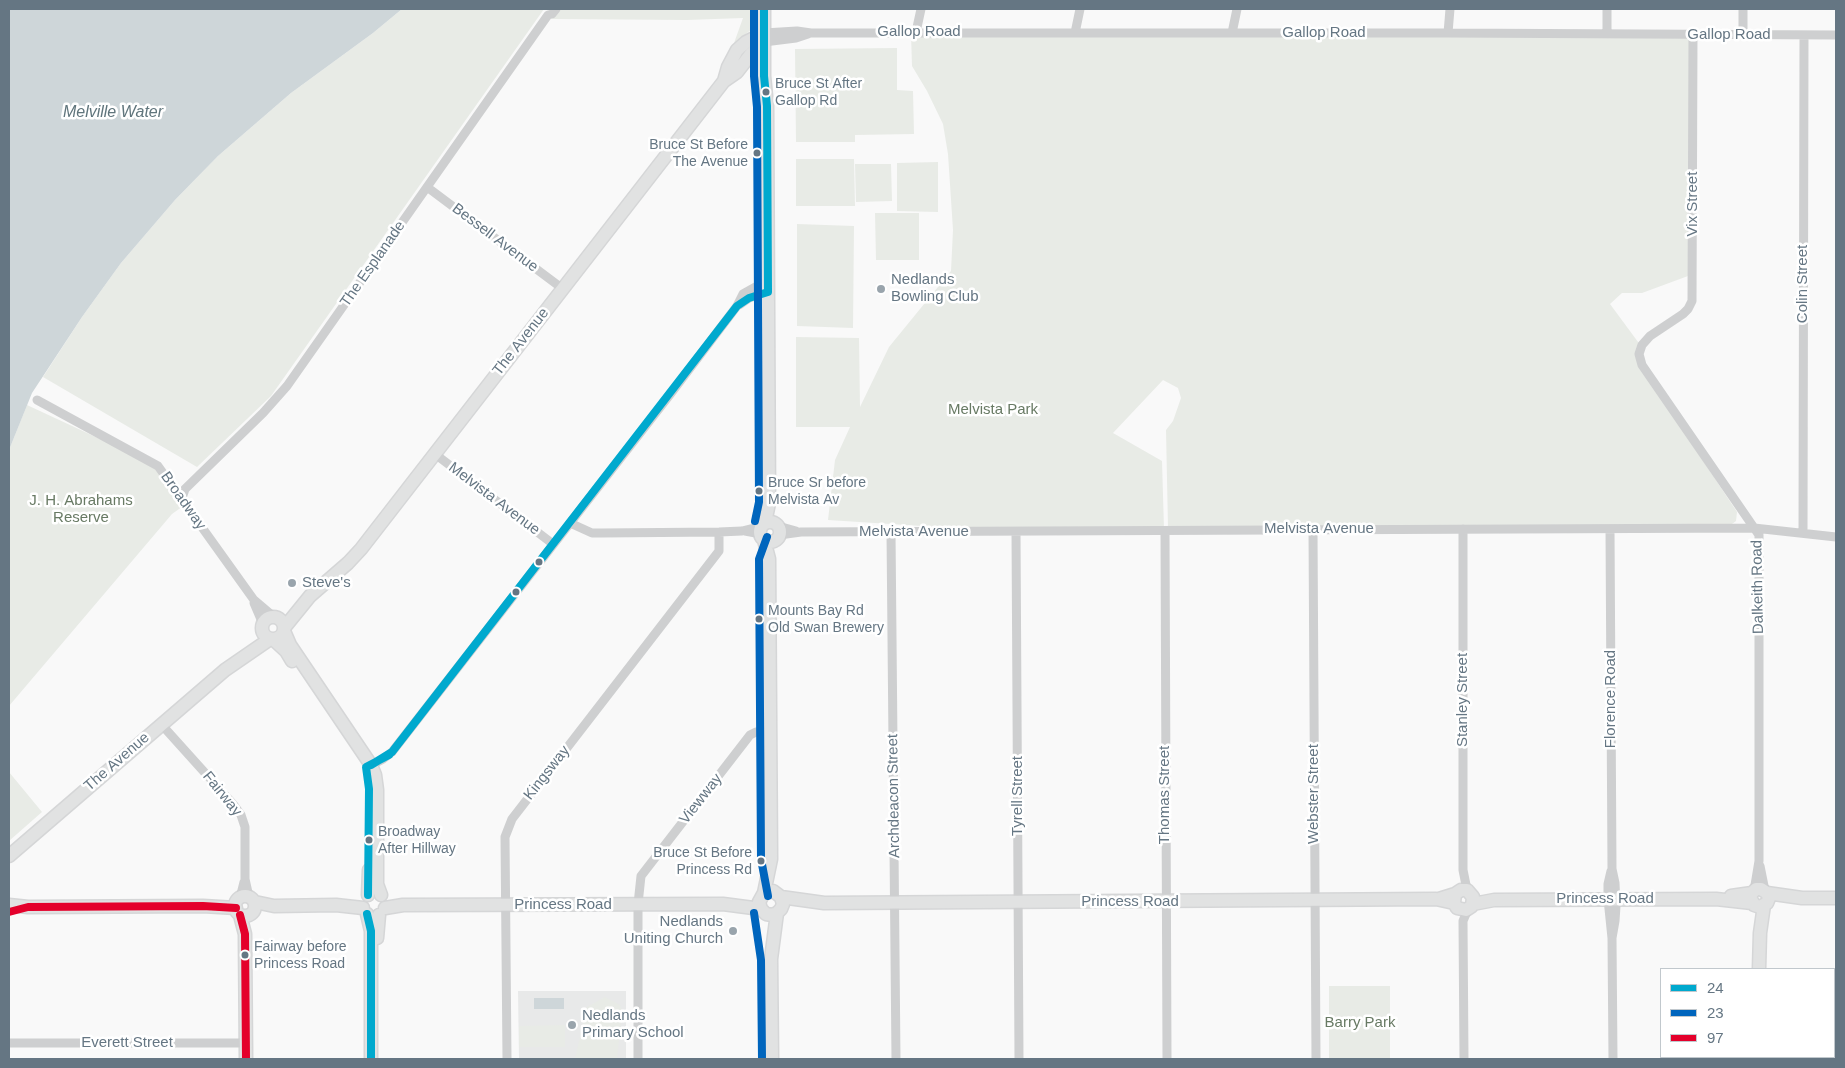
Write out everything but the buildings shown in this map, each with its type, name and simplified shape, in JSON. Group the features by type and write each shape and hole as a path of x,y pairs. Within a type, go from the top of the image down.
{"street":[{"name":"The Esplanade","path":"182,498 185,489 273,403 287,386 549,12 552,14 556,9"},
{"path":"764,9 772,77 768,106 771,859 779,903 771,959"},
{"path":"768,37 772,9"},
{"path":"916,32 921,9"},
{"path":"1075,33 1080,9"},
{"path":"1232,33 1237,9"},
{"path":"1448,33 1450,9"},
{"path":"1607,9 1607,34"},
{"path":"1743,9 1743,34"},
{"name":"Gallop Road","path":"768,37 797,31 811,33 1836,35"},
{"name":"Vix Street","path":"1640,350 1650,336 1688,309 1692,301 1693,34"},
{"name":"Colin Street","path":"1803,533 1804,35"},
{"name":"The Avenue","path":"274,617 310,596 361,549 724,81 728,67 737,50 746,42 768,37"},
{"name":"Bessell Avenue","path":"427,187 563,289"},
{"path":"369,766 392,752 737,306 743,294 768,286"},
{"name":"Dalkeith Road","path":"1640,350 1642,365 1759,535 1759,968"},
{"name":"Broadway","path":"37,400 158,466 254,600 274,617"},
{"name":"Melvista Avenue","path":"435,454 553,544"},
{"name":"Melvista Avenue","path":"570,523 592,533 1754,528 1836,537"},
{"name":"Webster Street","path":"1313,529 1316,1059"},
{"name":"Stanley Street","path":"1463,529 1464,1059"},
{"name":"Florence Road","path":"1610,529 1612,869 1608,884 1611,899 1613,1059"},
{"name":"Thomas Street","path":"1165,531 1166,1059"},
{"name":"Kingsway","path":"507,1059 504,837 512,819 719,551 719,532"},
{"name":"Archdeacon Street","path":"891,532 896,1059"},
{"name":"Tyrell Street","path":"1016,532 1019,1059"},
{"name":"The Avenue","path":"284,630 310,596"},
{"name":"Broadway","path":"254,600 262,627"},
{"path":"369,766 286,652 272,639 264,635 262,627 267,619 274,617 281,621 290,645 369,766 377,942 378,1059"},
{"name":"The Avenue","path":"225,670 262,627"},
{"path":"272,639 280,637 284,630"},
{"name":"The Avenue","path":"9,856 225,670 272,639"},
{"name":"Fairway","path":"161,724 233,804 241,815 245,827 246,1059"},
{"name":"Viewway","path":"638,1059 638,904 641,876 750,735 756,732 770,731"},
{"path":"771,859 763,903 771,959 772,1059"},
{"path":"763,903 773,892 779,903"},
{"name":"Princess Road","path":"779,903 1436,899 1463,902 1494,900 1836,898"},
{"path":"763,903 772,915 779,903"},
{"name":"Princess Road","path":"245,906 763,903"},
{"path":"371,1059 371,931 374,904"},
{"path":"9,905 28,907 245,906"},
{"path":"9,912 28,907"},
{"name":"Everett Street","path":"9,1044 246,1043"}],"shaded area":[{"name":"Nedlands Primary School","path":"518,991 626,991 626,1059 519,1059"}],"green space":[{"path":"402,9 544,9 271,396 197,467 43,377 82,317 121,263 175,200 218,156 291,93 373,33"},
{"path":"559,9 755,9 756,26 734,43 743,18 687,20 552,19"},
{"name":"Melvista Park","path":"911,34 1691,36 1688,276 1642,293 1622,293 1610,304 1641,346 1641,367 1737,512 1736,521 1732,524 1168,528 1166,430 1173,421 1181,398 1178,388 1163,380 1113,433 1162,461 1164,529 1016,532 828,520 835,460 850,427 796,427 796,337 859,338 860,407 889,347 951,271 953,230 948,154 943,124 912,66"},
{"path":"897,48 897,90 913,91 914,134 855,135 855,142 796,142 795,49"},
{"path":"796,159 854,159 855,206 796,206"},
{"path":"938,162 938,212 897,211 897,163"},
{"path":"855,164 891,164 892,201 856,202"},
{"path":"875,213 919,213 919,260 876,260"},
{"path":"797,224 854,226 853,328 797,326"},
{"name":"J. H. Abrahams Reserve","path":"27,405 158,466 186,504 172,514 9,706 9,450"},
{"path":"9,772 42,812 9,841"},
{"name":"Barry Park","path":"1329,986 1390,986 1390,1059 1329,1059"},
{"path":"605,997 620,1005 622,1011 617,1059 575,1059 587,1007"},
{"path":"565,1025 565,1047 519,1047 519,1026"}],"water":[{"name":"Melville Water","path":"9,9 402,9 373,33 291,93 218,156 175,200 121,263 82,317 32,393 9,450"},
{"path":"534,998 564,998 564,1009 534,1009"}],"transit line":[{"name":"23","path":"754,9 754,76 757,107 759,502 755,521"},
{"name":"24","path":"371,765 392,752 737,306 749,298 768,292 767,106 764,76 764,9"},
{"name":"23","path":"767,537 759,559 761,859 768,896"},
{"name":"24","path":"368,895 369,789 366,767 389,755"},
{"name":"97","path":"9,912 28,907 203,906 236,908"},
{"name":"23","path":"754,913 761,960 762,1059"},
{"name":"24","path":"367,914 371,931 371,1059"},
{"name":"97","path":"240,915 245,934 246,1059"}],"place":[{"name":"Bruce St After Gallop Rd","path":"766,92"},
{"name":"Bruce St Before The Avenue","path":"757,153"},
{"name":"Nedlands Bowling Club","path":"881,289"},
{"name":"Bruce Sr before Melvista Av","path":"759,491"},
{"name":"Steve's","path":"292,583"},
{"name":"Mounts Bay Rd Old Swan Brewery","path":"759,619"},
{"name":"Broadway After Hillway","path":"369,840"},
{"name":"Bruce St Before Princess Rd","path":"761,861"},
{"name":"Nedlands Uniting Church","path":"733,931"},
{"name":"Fairway before Princess Road","path":"245,955"},
{"name":"Nedlands Primary School","path":"572,1025"}]}
